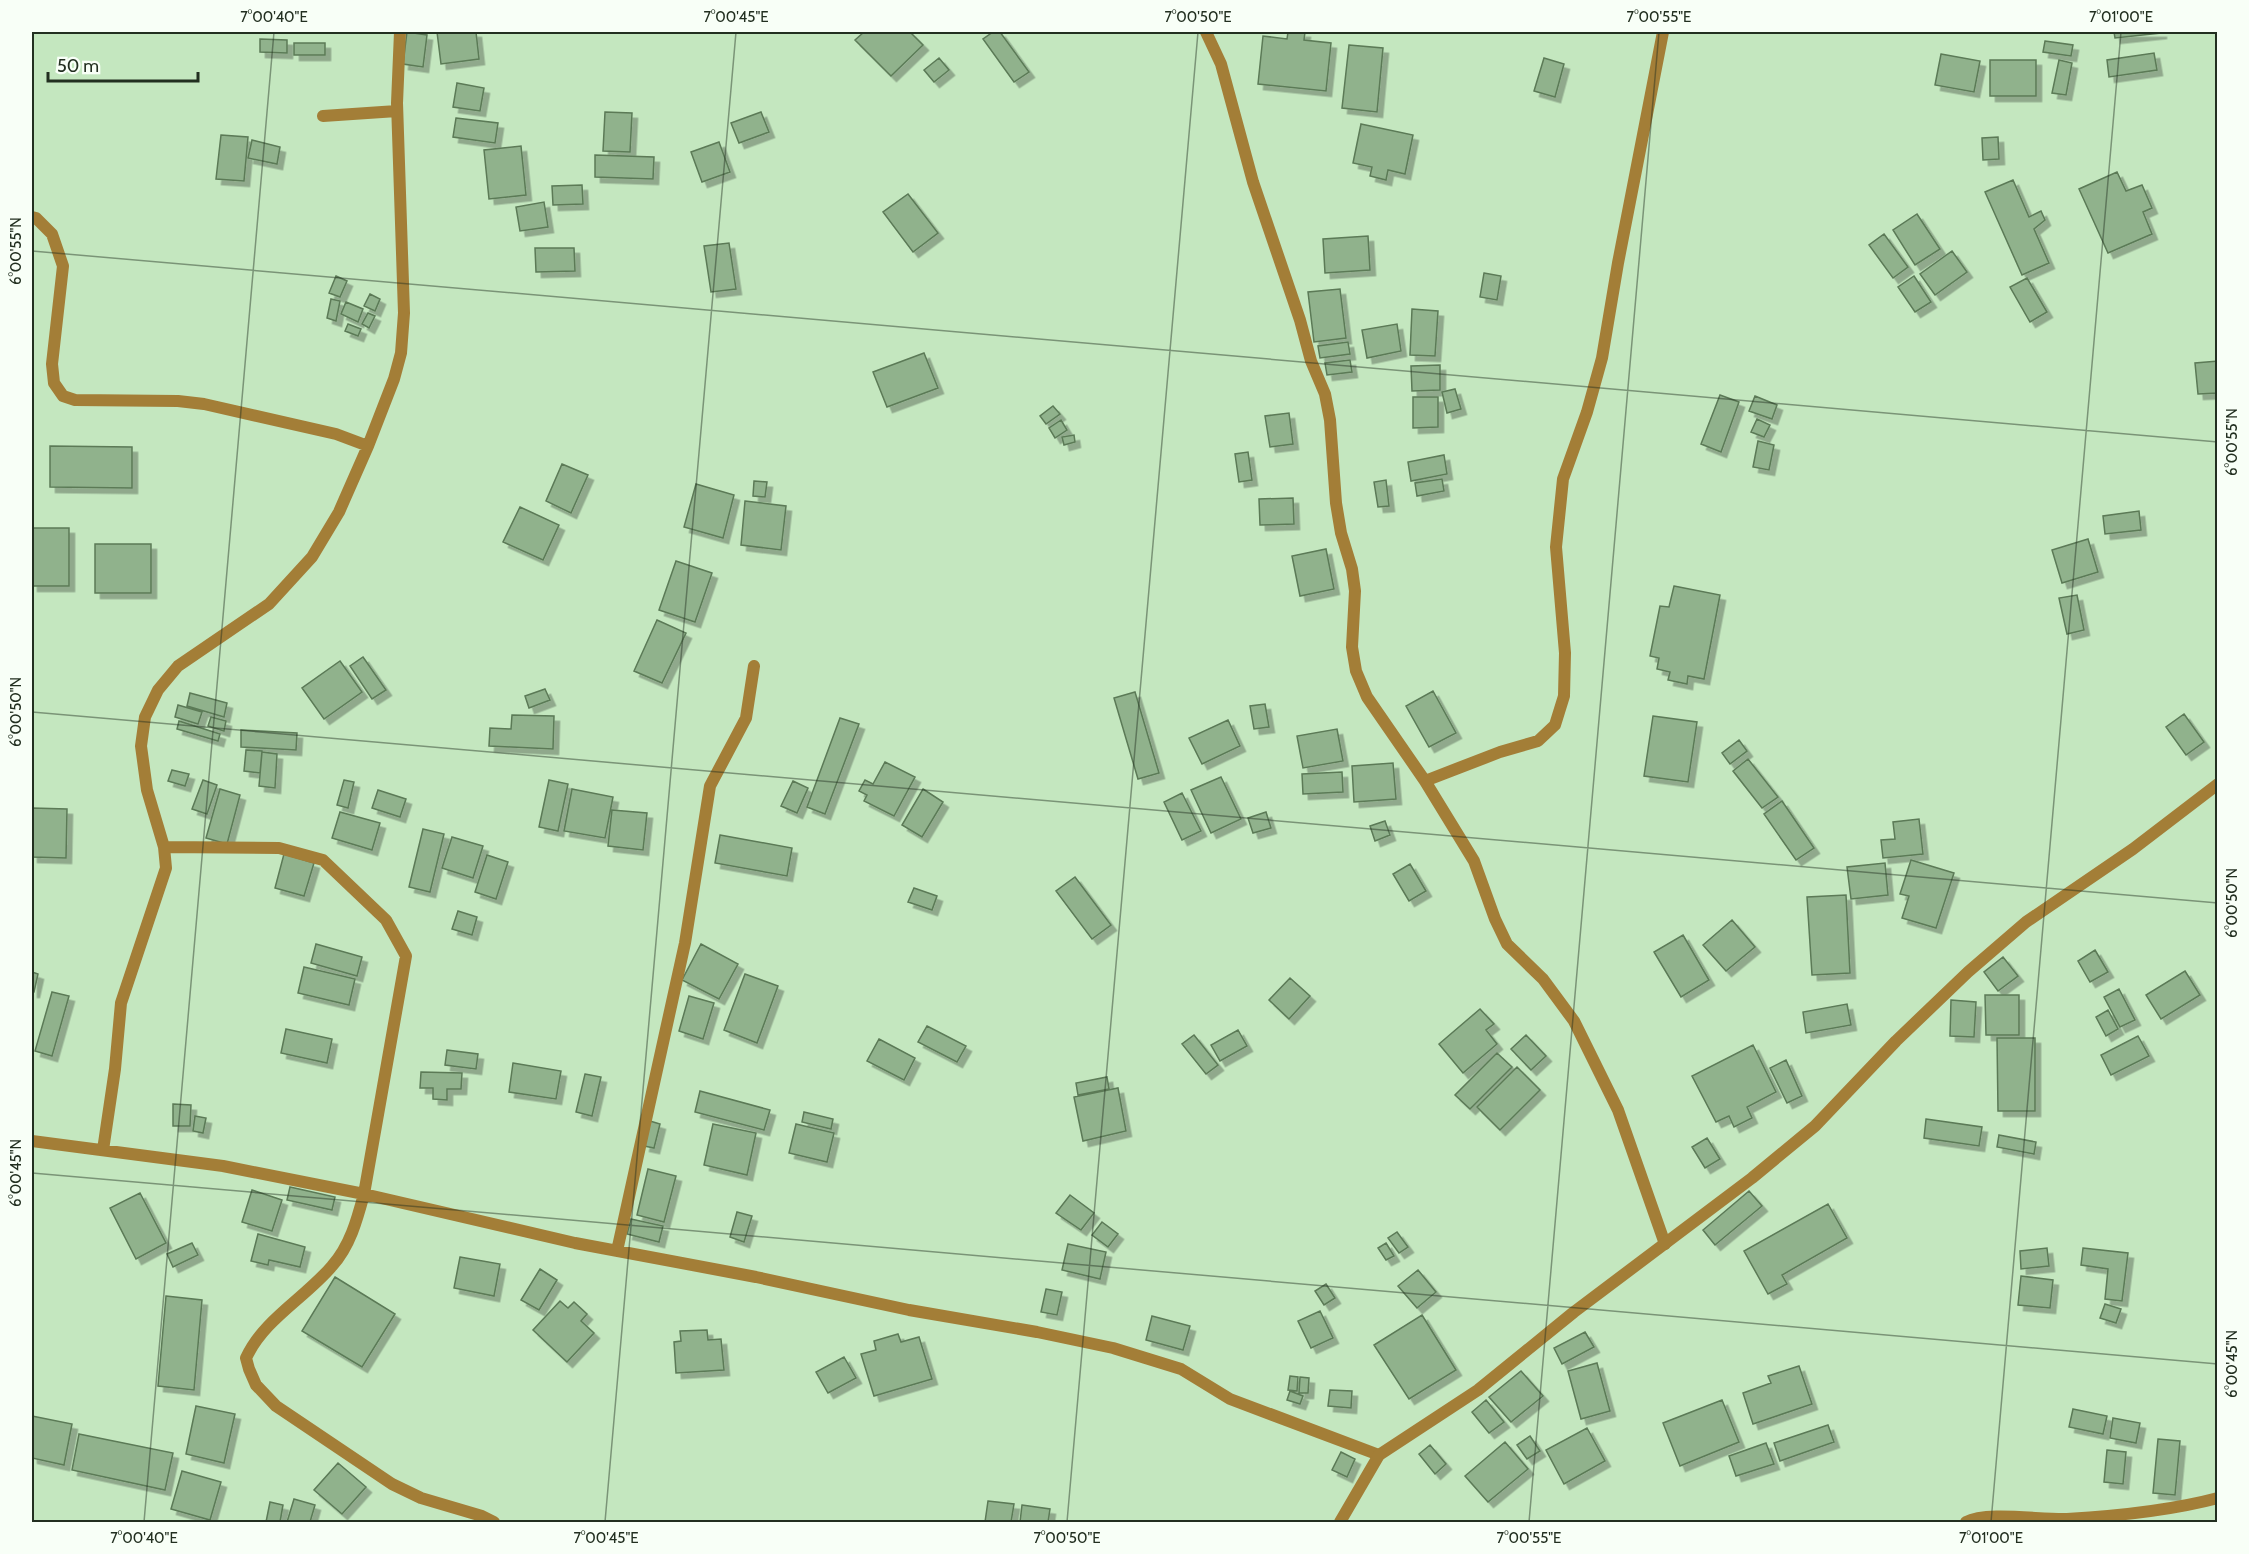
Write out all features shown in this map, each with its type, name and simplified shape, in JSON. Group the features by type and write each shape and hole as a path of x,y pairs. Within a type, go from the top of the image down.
{"street":[{"path":"103,1150 115,1069 121,1003 166,868 164,847 147,790 141,746 145,717 158,690 178,666 269,604 312,557 339,512 368,446 394,379 401,353 404,313 397,111 400,32"},
{"path":"1206,32 1221,64 1253,182 1300,320 1311,361 1324,394 1330,420 1336,503 1355,591 1352,647 1356,671 1367,696 1425,781 1474,861 1495,919 1507,944 1543,979 1574,1022 1618,1110 1665,1244"},
{"path":"1425,781 1500,752 1538,741 1555,725 1564,696 1565,653 1556,547 1563,479 1587,412 1602,358 1622,240 1663,32"},
{"path":"323,116 397,111"},
{"path":"32,217 36,218 52,234 63,266 52,364 54,383 63,396 75,400 170,400 204,404 336,434 368,446"},
{"path":"617,1251 685,943 710,786 746,718 754,666"},
{"path":"1340,1522 1379,1455 1479,1390 1574,1312 1815,1126 1896,1041 1968,972 2026,922 2133,849 2217,784"},
{"path":"164,847 279,848 323,860 386,920 406,956 364,1194 354,1228 346,1247 333,1265 262,1332 246,1358 256,1385 276,1406 392,1484 421,1498 482,1516 494,1522"},
{"path":"32,1141 224,1166 364,1194 617,1251 909,1310 1037,1332 1113,1348 1181,1369 1230,1399 1379,1455"},
{"path":"1966,1522 1981,1517 2066,1519 2190,1505 2217,1498"}],"building":[{"path":"407,32 427,35 423,67 403,64"},
{"path":"437,32 476,32 479,59 441,64"},
{"path":"864,32 910,32 923,45 891,76 855,40"},
{"path":"993,32 1000,32 1029,72 1014,82 983,39"},
{"path":"1288,32 1305,32 1304,40 1331,43 1326,91 1258,84 1263,36 1287,39"},
{"path":"2114,32 2161,32 2161,33 2115,38"},
{"path":"260,39 287,40 287,53 260,52"},
{"path":"2045,41 2073,45 2071,56 2043,52"},
{"path":"294,43 325,43 325,55 294,55"},
{"path":"1349,45 1383,48 1377,112 1342,108"},
{"path":"2154,53 2157,70 2109,77 2107,60"},
{"path":"1941,54 1980,61 1974,92 1935,85"},
{"path":"939,58 949,70 934,82 924,70"},
{"path":"1544,58 1564,64 1555,97 1534,91"},
{"path":"1990,60 2036,60 2036,96 1990,96"},
{"path":"2059,60 2072,63 2066,95 2052,93"},
{"path":"457,83 484,88 480,111 453,107"},
{"path":"605,112 632,113 630,152 603,151"},
{"path":"761,112 769,132 739,143 731,123"},
{"path":"456,118 498,123 495,143 453,137"},
{"path":"1361,124 1413,135 1405,174 1388,170 1386,180 1370,176 1372,167 1353,163"},
{"path":"221,135 248,137 244,181 216,179"},
{"path":"1998,137 1999,159 1983,160 1982,138"},
{"path":"252,140 280,147 277,164 248,158"},
{"path":"719,142 730,172 702,182 691,152"},
{"path":"521,146 526,195 489,199 484,150"},
{"path":"595,155 654,157 653,179 595,177"},
{"path":"2117,172 2126,191 2142,185 2152,208 2143,212 2152,234 2108,253 2079,189"},
{"path":"2013,180 2029,217 2041,211 2045,220 2034,229 2049,263 2022,275 1985,192"},
{"path":"582,185 583,204 553,205 552,186"},
{"path":"908,194 938,233 913,252 883,212"},
{"path":"544,202 548,227 520,231 516,207"},
{"path":"1917,214 1940,249 1915,265 1893,230"},
{"path":"1884,234 1908,267 1893,278 1869,245"},
{"path":"1368,236 1370,270 1325,273 1323,239"},
{"path":"729,243 736,289 711,292 704,246"},
{"path":"535,248 574,248 575,271 536,272"},
{"path":"1952,251 1967,272 1935,295 1920,274"},
{"path":"1484,273 1501,276 1497,300 1480,297"},
{"path":"336,276 347,281 340,297 329,293"},
{"path":"1914,276 1931,302 1915,312 1898,287"},
{"path":"2027,278 2047,312 2030,322 2010,287"},
{"path":"1340,289 1346,338 1314,342 1308,292"},
{"path":"370,294 380,299 375,311 364,306"},
{"path":"331,299 340,301 336,321 327,318"},
{"path":"346,302 363,309 358,322 341,314"},
{"path":"1412,309 1438,311 1435,356 1410,355"},
{"path":"368,313 375,316 369,328 362,324"},
{"path":"348,324 361,329 358,336 345,331"},
{"path":"1397,324 1401,351 1367,358 1362,330"},
{"path":"1348,342 1350,354 1320,358 1318,346"},
{"path":"924,353 938,388 887,407 873,372"},
{"path":"1350,360 1352,372 1327,375 1325,363"},
{"path":"2218,361 2218,393 2198,394 2195,363"},
{"path":"1440,365 1440,390 1412,391 1411,366"},
{"path":"1455,389 1461,409 1447,413 1442,392"},
{"path":"1720,395 1739,402 1721,452 1701,444"},
{"path":"1755,396 1777,405 1772,419 1749,411"},
{"path":"1413,397 1438,397 1438,427 1413,428"},
{"path":"1053,406 1060,414 1046,424 1040,416"},
{"path":"1289,413 1293,444 1270,447 1265,416"},
{"path":"1757,419 1770,425 1764,437 1751,432"},
{"path":"1061,420 1067,430 1055,438 1049,428"},
{"path":"1074,435 1075,442 1064,445 1062,437"},
{"path":"1758,441 1774,445 1769,470 1753,467"},
{"path":"50,446 132,447 132,488 50,487"},
{"path":"1248,452 1252,480 1239,482 1235,454"},
{"path":"1444,455 1447,474 1411,481 1408,462"},
{"path":"562,464 588,475 571,513 546,501"},
{"path":"1442,479 1444,491 1417,496 1415,483"},
{"path":"1386,480 1389,506 1378,507 1374,482"},
{"path":"754,481 767,482 765,497 753,496"},
{"path":"696,484 734,495 723,538 684,527"},
{"path":"1293,498 1294,524 1260,525 1259,499"},
{"path":"745,501 786,506 781,550 741,545"},
{"path":"520,507 559,525 543,560 503,542"},
{"path":"2139,511 2141,530 2105,534 2103,516"},
{"path":"32,528 69,528 69,586 32,586"},
{"path":"2088,539 2098,572 2062,583 2052,550"},
{"path":"95,544 151,544 151,593 95,593"},
{"path":"1326,549 1334,589 1300,596 1292,556"},
{"path":"676,561 712,573 695,622 659,610"},
{"path":"1674,586 1720,595 1704,679 1688,676 1687,684 1668,680 1670,672 1657,669 1659,658 1650,656 1660,606 1669,607"},
{"path":"2077,595 2084,630 2067,634 2059,598"},
{"path":"657,620 686,633 662,683 634,671"},
{"path":"363,657 386,690 372,699 350,666"},
{"path":"340,661 362,692 324,719 302,688"},
{"path":"545,689 550,700 529,708 525,696"},
{"path":"1433,691 1456,733 1429,747 1406,706"},
{"path":"1135,692 1159,773 1138,779 1114,698"},
{"path":"190,693 227,703 224,717 187,706"},
{"path":"1265,704 1269,727 1254,729 1250,706"},
{"path":"178,705 202,712 198,724 175,717"},
{"path":"2184,714 2204,742 2186,755 2166,727"},
{"path":"512,715 554,716 553,749 489,746 490,728 511,729"},
{"path":"1653,716 1697,722 1688,782 1644,776"},
{"path":"211,717 226,721 224,731 208,726"},
{"path":"840,718 859,724 825,814 807,807"},
{"path":"1228,720 1240,746 1202,764 1189,738"},
{"path":"179,721 220,734 218,741 177,729"},
{"path":"1337,729 1343,761 1303,768 1297,736"},
{"path":"241,730 297,733 296,750 241,747"},
{"path":"1739,740 1747,751 1730,764 1722,753"},
{"path":"246,750 262,751 260,773 244,771"},
{"path":"262,752 277,754 275,788 259,786"},
{"path":"1748,759 1778,797 1762,808 1733,771"},
{"path":"885,762 915,777 894,816 864,801 867,795 859,791 865,780 873,784"},
{"path":"1393,763 1396,799 1354,802 1352,766"},
{"path":"172,770 189,774 185,786 168,781"},
{"path":"1342,772 1343,792 1303,794 1302,774"},
{"path":"1221,777 1241,819 1211,833 1191,790"},
{"path":"203,780 217,785 207,814 192,809"},
{"path":"344,780 354,782 348,808 337,805"},
{"path":"549,780 568,784 558,831 539,827"},
{"path":"793,781 808,788 797,813 781,806"},
{"path":"220,789 240,795 227,844 206,838"},
{"path":"572,789 613,797 605,838 564,831"},
{"path":"923,789 943,802 922,837 902,825"},
{"path":"378,790 406,799 400,817 372,808"},
{"path":"1182,793 1201,831 1182,840 1164,802"},
{"path":"1782,801 1814,848 1796,860 1764,814"},
{"path":"32,808 67,809 66,858 32,857"},
{"path":"612,810 647,813 643,850 608,846"},
{"path":"340,812 380,823 372,850 332,838"},
{"path":"1266,812 1271,828 1253,833 1248,818"},
{"path":"1919,819 1923,854 1883,858 1881,840 1895,839 1893,822"},
{"path":"1385,821 1390,835 1375,841 1370,826"},
{"path":"423,829 444,834 430,892 409,887"},
{"path":"720,835 792,848 787,876 715,863"},
{"path":"452,837 483,846 473,878 442,868"},
{"path":"284,854 314,863 304,896 275,888"},
{"path":"487,855 508,862 496,899 475,892"},
{"path":"1911,860 1954,873 1936,928 1902,918 1909,896 1900,894"},
{"path":"1885,863 1888,895 1851,899 1847,867"},
{"path":"1410,864 1426,891 1409,901 1393,874"},
{"path":"1075,877 1111,925 1092,939 1056,891"},
{"path":"914,888 937,896 932,910 908,902"},
{"path":"1846,895 1850,973 1812,975 1807,897"},
{"path":"458,911 477,917 472,935 452,929"},
{"path":"1732,920 1755,947 1726,971 1703,945"},
{"path":"1683,935 1709,980 1681,997 1654,952"},
{"path":"316,944 362,957 357,976 311,963"},
{"path":"701,944 738,964 719,999 682,980"},
{"path":"2095,950 2108,972 2090,982 2078,961"},
{"path":"2003,957 2018,976 1998,991 1984,972"},
{"path":"304,967 355,979 349,1005 298,993"},
{"path":"2185,971 2200,995 2161,1019 2146,995"},
{"path":"32,972 38,974 34,992 32,992"},
{"path":"745,974 778,986 757,1043 724,1030"},
{"path":"1290,978 1310,996 1289,1019 1269,1000"},
{"path":"2119,989 2135,1020 2120,1027 2104,997"},
{"path":"52,992 69,996 52,1056 35,1051"},
{"path":"1985,995 2019,995 2019,1035 1986,1035"},
{"path":"689,996 714,1003 703,1039 679,1031"},
{"path":"1951,1000 1976,1002 1974,1037 1950,1036"},
{"path":"1847,1004 1851,1025 1806,1033 1803,1012"},
{"path":"1480,1009 1494,1024 1486,1030 1497,1044 1463,1073 1439,1044"},
{"path":"2108,1010 2118,1029 2106,1036 2096,1017"},
{"path":"927,1026 966,1046 957,1062 918,1042"},
{"path":"286,1029 332,1039 327,1063 281,1053"},
{"path":"1238,1030 1247,1046 1220,1061 1211,1045"},
{"path":"1194,1035 1218,1065 1206,1074 1182,1044"},
{"path":"1526,1035 1546,1056 1531,1070 1511,1049"},
{"path":"2138,1036 2149,1056 2111,1075 2101,1055"},
{"path":"1997,1038 2035,1038 2035,1111 1998,1111"},
{"path":"879,1039 915,1058 904,1080 867,1061"},
{"path":"1753,1045 1776,1092 1747,1107 1752,1118 1734,1127 1729,1116 1716,1122 1692,1076"},
{"path":"447,1050 478,1054 476,1069 445,1065"},
{"path":"1497,1053 1512,1067 1470,1109 1455,1095"},
{"path":"1786,1060 1802,1096 1787,1103 1770,1068"},
{"path":"513,1063 561,1071 556,1099 509,1092"},
{"path":"1517,1067 1540,1090 1500,1130 1477,1107"},
{"path":"421,1072 462,1073 461,1089 447,1089 447,1100 433,1099 433,1088 420,1088"},
{"path":"585,1074 601,1077 592,1116 576,1112"},
{"path":"1107,1077 1109,1089 1078,1095 1076,1083"},
{"path":"1118,1088 1126,1131 1083,1141 1074,1097"},
{"path":"700,1091 770,1110 764,1130 695,1112"},
{"path":"173,1104 191,1105 190,1126 173,1126"},
{"path":"804,1112 833,1119 831,1129 802,1122"},
{"path":"195,1116 206,1118 203,1133 193,1131"},
{"path":"1926,1119 1982,1127 1979,1146 1924,1138"},
{"path":"650,1121 660,1124 654,1148 644,1146"},
{"path":"713,1124 756,1133 747,1175 704,1165"},
{"path":"796,1124 834,1133 827,1162 789,1153"},
{"path":"1999,1135 2036,1142 2034,1154 1997,1147"},
{"path":"1707,1138 1720,1159 1705,1168 1692,1147"},
{"path":"648,1169 676,1176 664,1222 637,1215"},
{"path":"290,1187 335,1197 332,1210 287,1200"},
{"path":"252,1190 282,1200 272,1231 242,1222"},
{"path":"1749,1191 1762,1206 1715,1245 1703,1230"},
{"path":"140,1193 166,1243 136,1259 110,1208"},
{"path":"1070,1195 1094,1213 1081,1230 1056,1213"},
{"path":"1828,1204 1847,1238 1782,1275 1787,1284 1768,1294 1744,1251"},
{"path":"737,1212 752,1216 744,1242 730,1237"},
{"path":"631,1219 663,1226 659,1242 627,1234"},
{"path":"1102,1222 1118,1234 1108,1247 1092,1235"},
{"path":"1397,1232 1408,1247 1399,1253 1388,1238"},
{"path":"258,1234 305,1247 300,1267 269,1260 268,1265 251,1261"},
{"path":"192,1243 198,1255 173,1267 167,1254"},
{"path":"1386,1243 1394,1256 1386,1260 1378,1248"},
{"path":"1068,1244 1106,1252 1100,1279 1062,1270"},
{"path":"2047,1248 2049,1266 2021,1269 2020,1251"},
{"path":"2083,1248 2128,1253 2122,1301 2105,1299 2108,1269 2081,1265"},
{"path":"460,1257 500,1264 494,1296 454,1288"},
{"path":"540,1269 557,1280 539,1310 521,1300"},
{"path":"1418,1270 1436,1292 1417,1308 1398,1286"},
{"path":"2021,1276 2053,1280 2050,1308 2018,1305"},
{"path":"335,1277 395,1314 362,1367 302,1331"},
{"path":"1326,1284 1335,1298 1324,1305 1315,1291"},
{"path":"1046,1289 1062,1292 1057,1315 1041,1312"},
{"path":"166,1296 202,1300 194,1390 158,1386"},
{"path":"560,1301 568,1308 574,1302 587,1314 581,1321 594,1333 567,1362 533,1330"},
{"path":"2105,1304 2121,1309 2116,1323 2100,1318"},
{"path":"1320,1311 1333,1338 1311,1348 1298,1321"},
{"path":"1422,1315 1456,1370 1409,1399 1374,1345"},
{"path":"1152,1316 1190,1326 1183,1350 1146,1340"},
{"path":"707,1330 708,1340 721,1339 724,1370 676,1373 674,1342 681,1341 680,1331"},
{"path":"1585,1332 1594,1347 1562,1364 1554,1348"},
{"path":"898,1334 901,1342 919,1337 932,1379 874,1396 861,1354 876,1350 874,1341"},
{"path":"844,1357 856,1378 828,1393 816,1372"},
{"path":"1597,1363 1610,1411 1581,1419 1568,1371"},
{"path":"1799,1366 1812,1404 1753,1424 1743,1393 1771,1383 1768,1376"},
{"path":"1521,1371 1543,1396 1511,1422 1489,1397"},
{"path":"1290,1376 1298,1377 1297,1391 1288,1390"},
{"path":"1300,1377 1309,1378 1308,1393 1299,1393"},
{"path":"1330,1390 1352,1391 1351,1408 1328,1406"},
{"path":"1290,1391 1303,1396 1300,1404 1287,1400"},
{"path":"1486,1400 1504,1422 1489,1433 1472,1412"},
{"path":"1722,1400 1739,1442 1680,1466 1663,1423"},
{"path":"196,1406 235,1414 224,1463 186,1454"},
{"path":"2073,1409 2107,1416 2103,1434 2069,1427"},
{"path":"32,1416 72,1424 64,1465 32,1458"},
{"path":"2113,1418 2140,1423 2136,1443 2110,1438"},
{"path":"1828,1425 1834,1442 1780,1461 1774,1443"},
{"path":"1587,1428 1605,1461 1564,1484 1546,1450"},
{"path":"79,1434 173,1453 165,1490 72,1470"},
{"path":"1530,1436 1540,1451 1527,1459 1517,1445"},
{"path":"2158,1439 2180,1441 2175,1495 2153,1493"},
{"path":"1505,1442 1528,1469 1488,1502 1465,1476"},
{"path":"1766,1443 1774,1464 1736,1476 1729,1456"},
{"path":"1430,1445 1446,1464 1435,1474 1419,1454"},
{"path":"2107,1450 2126,1452 2123,1484 2104,1482"},
{"path":"1341,1452 1355,1459 1347,1477 1332,1470"},
{"path":"338,1463 366,1487 342,1514 314,1490"},
{"path":"182,1471 221,1482 210,1520 171,1509"},
{"path":"294,1499 315,1505 310,1522 287,1522"},
{"path":"988,1501 1014,1504 1011,1522 985,1522"},
{"path":"270,1502 283,1505 280,1522 266,1522"},
{"path":"1022,1505 1050,1509 1048,1522 1020,1522"}]}
